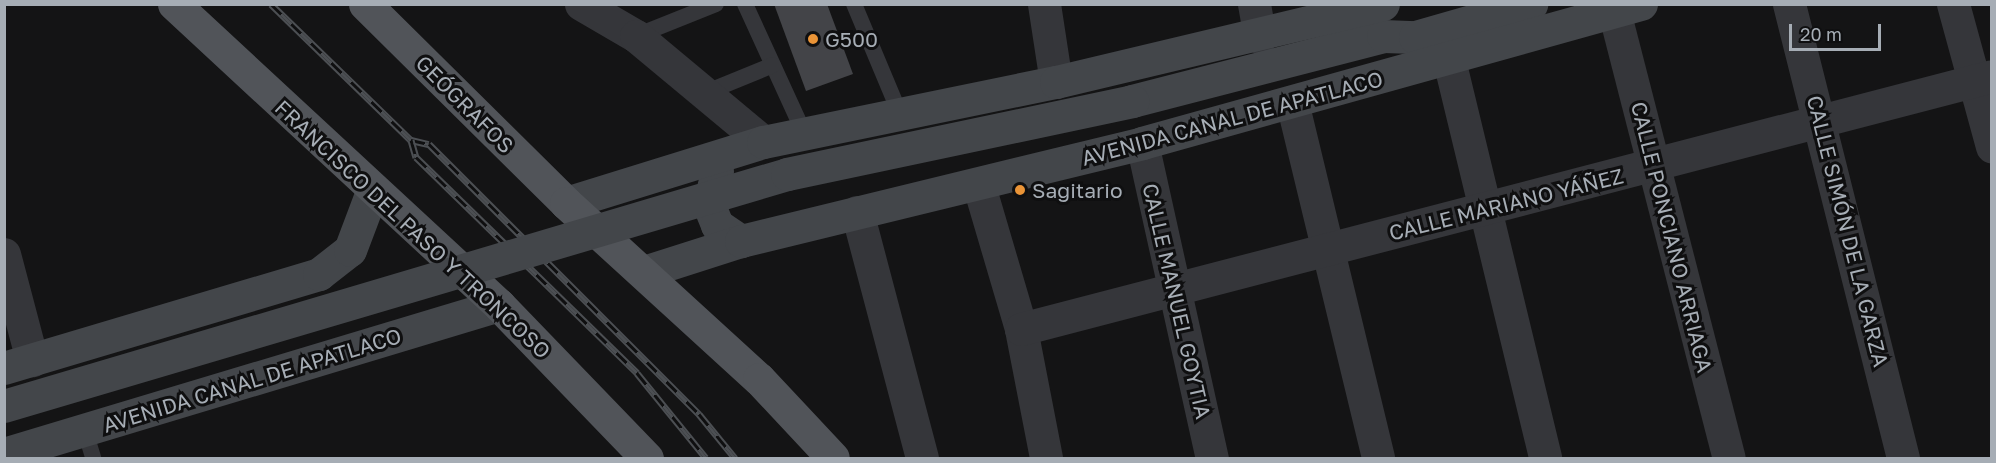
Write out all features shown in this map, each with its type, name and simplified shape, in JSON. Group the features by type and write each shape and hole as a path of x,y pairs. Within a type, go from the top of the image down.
{"main road":[{"name":"FRANCISCO DEL PASO Y TRONCOSO","path":"174,4 499,305 647,459"},
{"name":"GEÓGRAFOS","path":"365,4 566,203"},
{"path":"566,203 647,271 833,459"}],"street":[{"path":"581,4 636,36 707,92 750,146"},
{"path":"1044,4 1056,82"},
{"path":"1254,4 1260,37"},
{"path":"566,203 750,146 1260,37 1380,13 1409,18 1451,4"},
{"path":"1380,13 1415,37 1531,4"},
{"name":"CALLE SIMÓN DE LA GARZA","path":"1789,4 1822,122 1903,459"},
{"path":"1953,4 1983,78 1992,147"},
{"name":"AVENIDA CANAL DE APATLACO","path":"647,271 741,241 857,212 979,186 1628,10"},
{"name":"CALLE PONCIANO ARRIAGA","path":"1628,10 1655,168 1729,459"},
{"path":"4,406 787,174 1132,102 1380,13"},
{"path":"1449,60 1482,209 1545,459"},
{"name":"CALLE MARIANO YÁÑEZ","path":"1021,329 1328,247 1655,168 1983,78"},
{"path":"1292,102 1378,459"},
{"name":"CALLE MANUEL GOYTIA","path":"1142,143 1212,459"},
{"path":"741,241 717,225 709,205 718,170 750,146"},
{"path":"979,186 1021,329 1046,459"},
{"path":"4,255 18,364 319,274 350,250 373,189"},
{"path":"857,212 922,459"},
{"path":"254,294 282,308 292,327 289,369"},
{"name":"AVENIDA CANAL DE APATLACO","path":"4,454 89,445 289,369 499,305"}],"lane":[{"path":"636,36 716,4"},
{"path":"745,4 804,134"},
{"path":"854,4 900,114"},
{"path":"707,92 773,65"}],"building":[{"name":"G500","path":"774,4 827,4 853,74 806,91"}],"railway":[{"path":"271,4 411,140 429,144 699,414 735,458"},
{"path":"411,140 416,157 637,373 706,458"}],"place":[{"name":"G500","path":"813,39"},
{"name":"Sagitario","path":"1020,190"}]}
